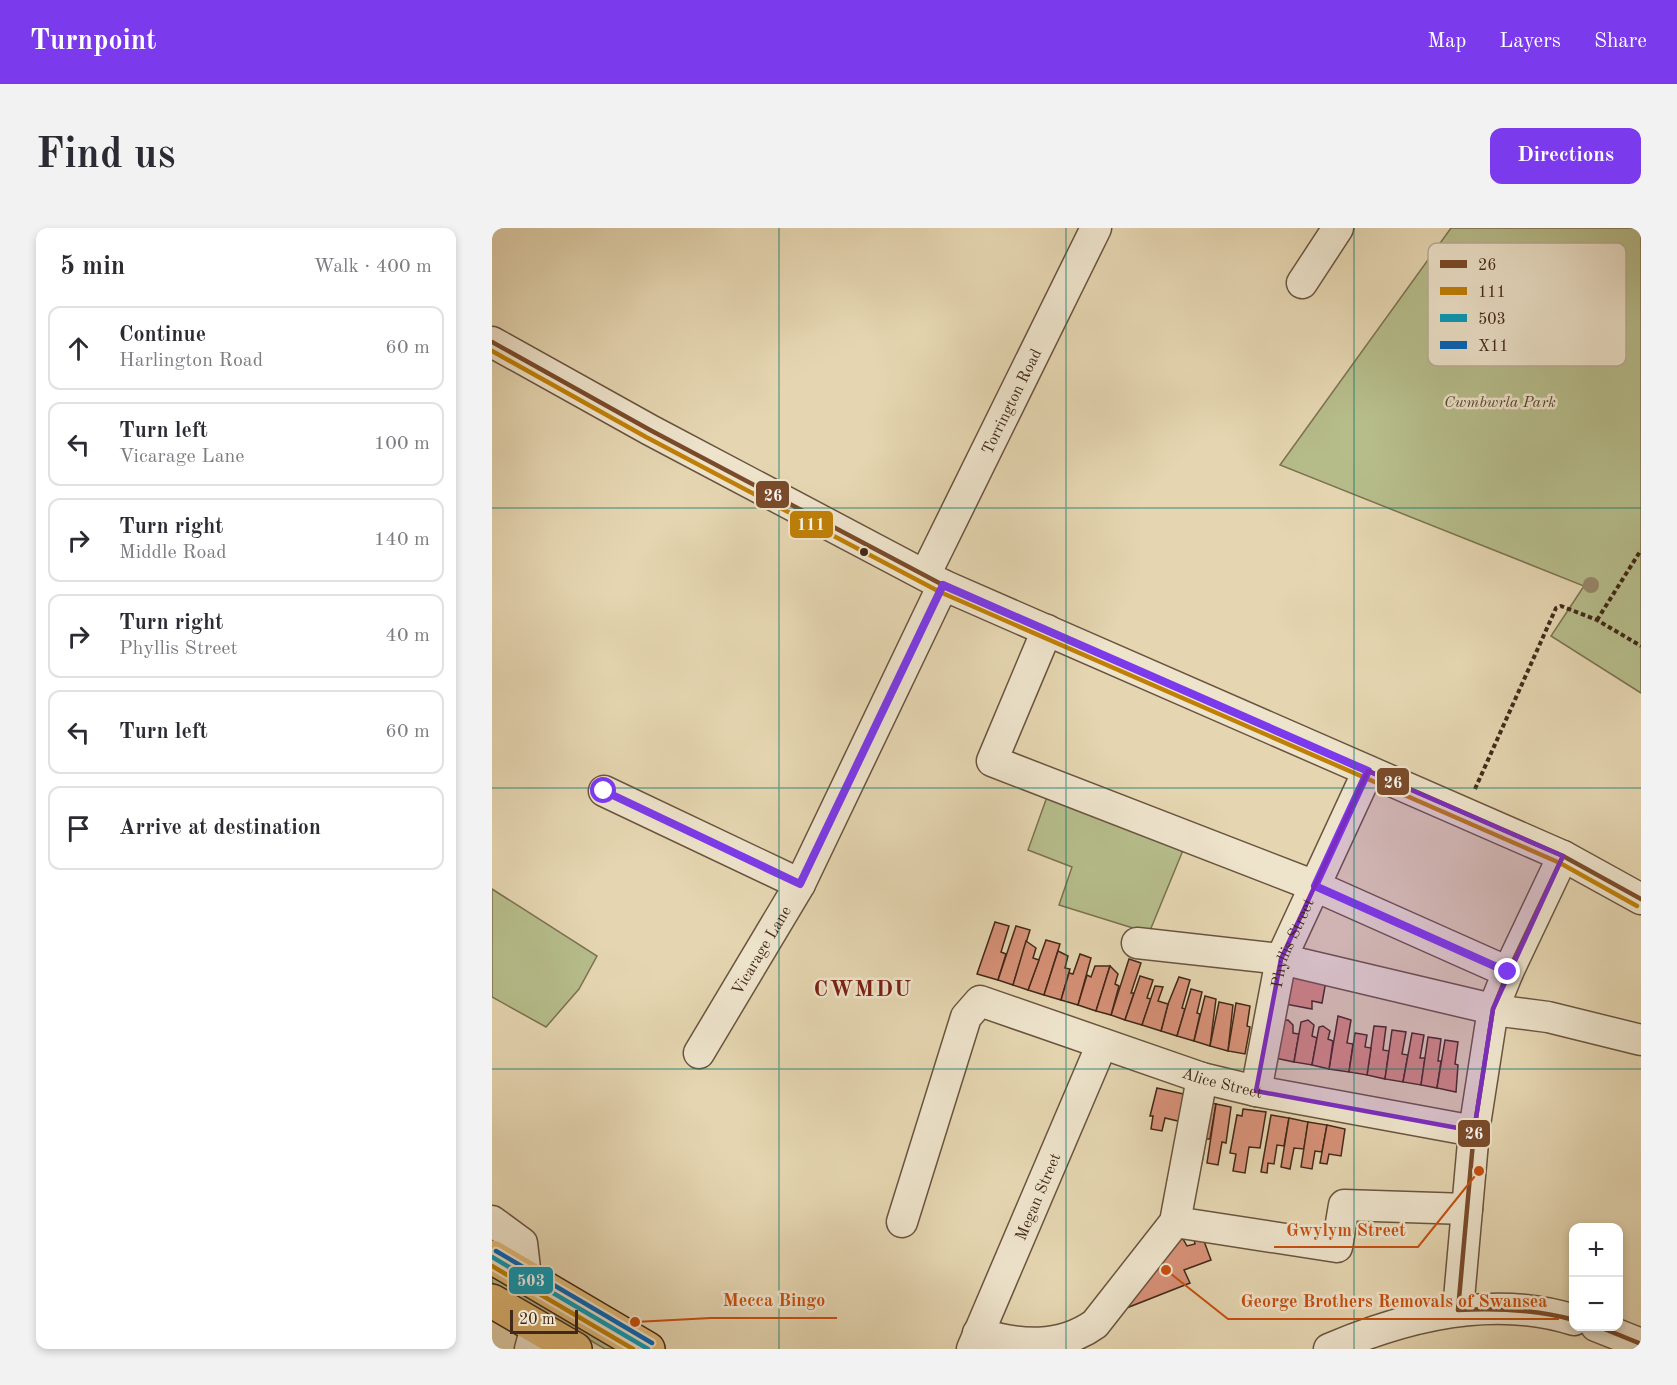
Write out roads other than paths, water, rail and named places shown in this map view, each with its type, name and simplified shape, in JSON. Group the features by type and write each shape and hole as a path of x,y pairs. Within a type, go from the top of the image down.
{"main road":[{"path":"492,1257 648,1349"},
{"path":"492,1301 533,1338 575,1349"}],"street":[{"name":"Torrington Road","path":"934,580 1096,228"},
{"path":"1302,283 1338,228"},
{"path":"492,342 934,580 1563,856 1641,899"},
{"name":"Vicarage Lane","path":"699,1053 800,884 934,580"},
{"path":"1047,630 992,761 1315,886 1508,972"},
{"name":"Phyllis Street","path":"1256,1091 1281,959 1368,771"},
{"path":"604,791 800,884"},
{"path":"1458,1310 1474,1131 1493,1010 1508,972 1563,856"},
{"path":"1137,943 1281,959 1493,1010 1548,1017 1641,1040"},
{"name":"Alice Street","path":"902,1222 966,1017 980,1001 1202,1078 1256,1091 1474,1131"},
{"name":"Megan Street","path":"975,1341 1102,1044"},
{"path":"975,1341 1038,1348 1072,1341 1086,1334 1175,1222 1202,1078"},
{"path":"1175,1222 1337,1247 1344,1205 1467,1209"},
{"path":"492,1221 522,1243 526,1277"},
{"path":"1329,1349 1353,1338 1407,1321 1458,1310 1489,1308 1529,1311 1569,1319"},
{"path":"1608,1331 1641,1344"}],"place":[{"name":"Gwylym Street","path":"1479,1171"},
{"name":"George Brothers Removals of Swansea","path":"1166,1270"},
{"name":"Mecca Bingo","path":"635,1322"}],"district":[{"name":"CWMDU","path":"863,988"}],"park label":[{"name":"Cwmbwrla Park","path":"1500,401"}]}
